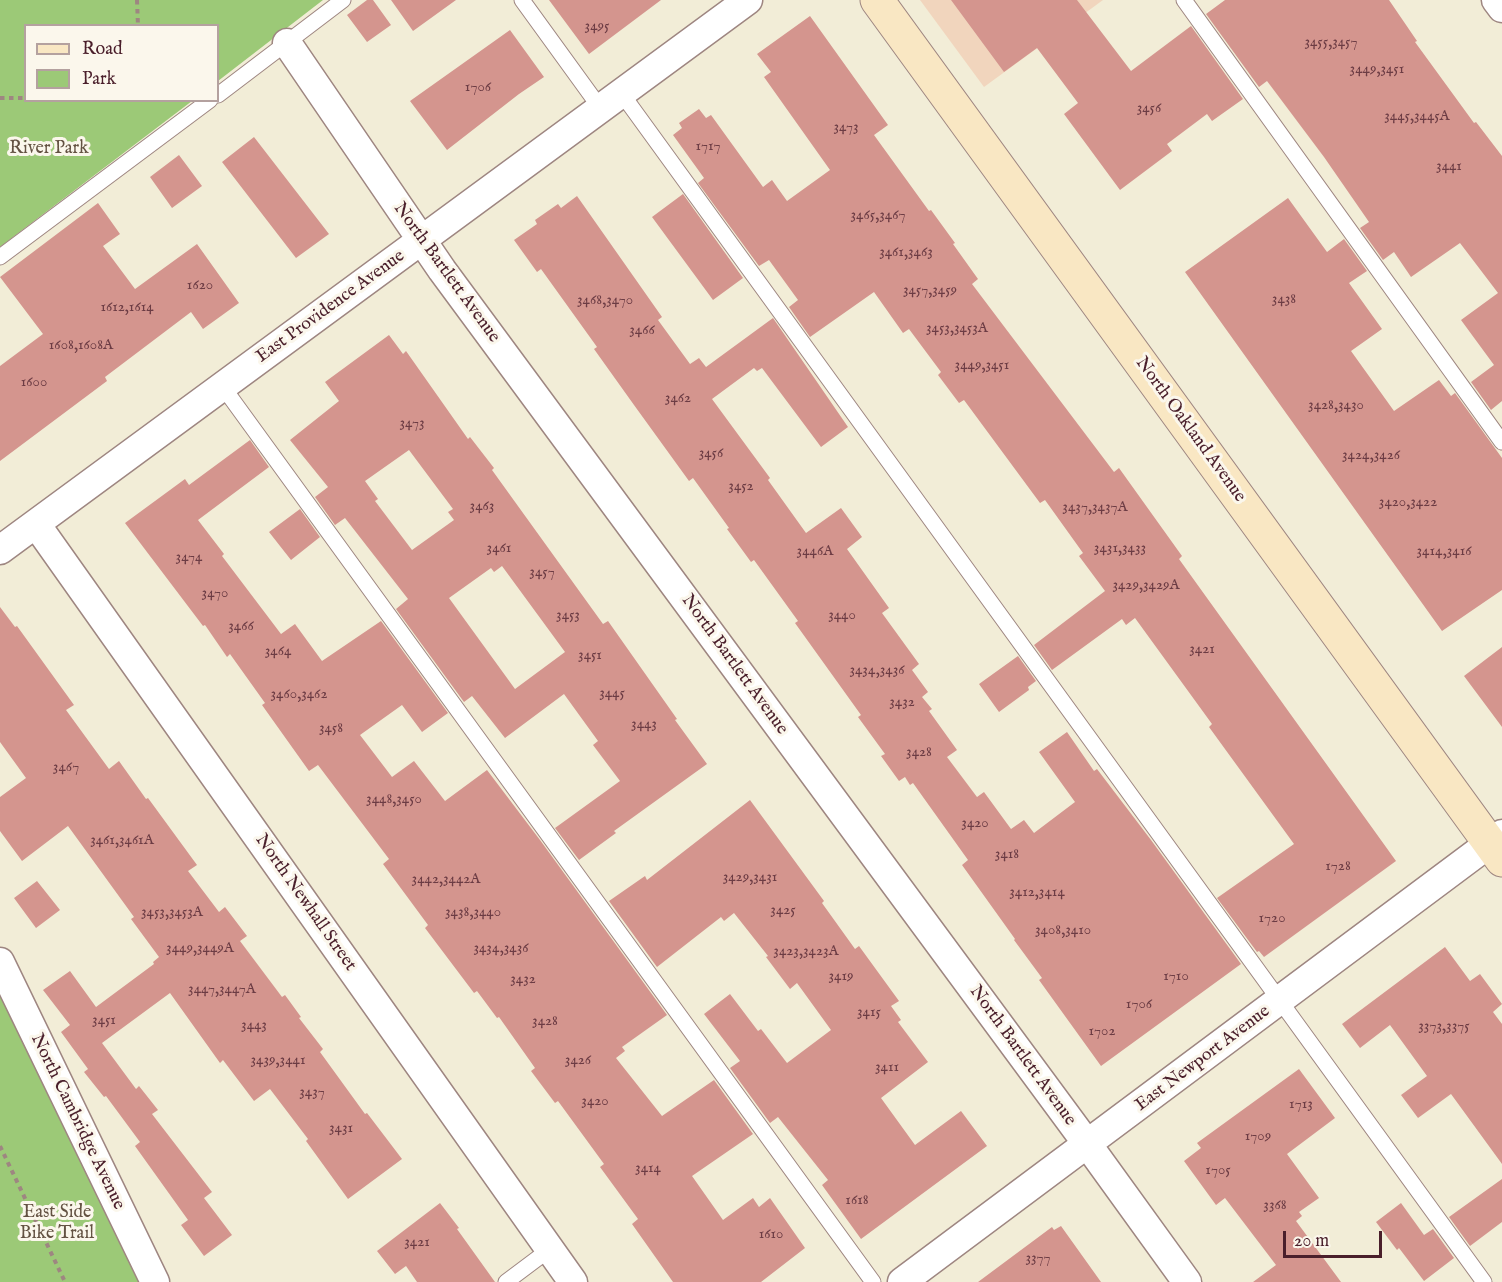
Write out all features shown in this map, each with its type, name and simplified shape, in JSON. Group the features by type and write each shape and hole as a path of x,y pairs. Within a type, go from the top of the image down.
{"main road":[{"name":"North Oakland Avenue","path":"877,0 1498,846"}],"street":[{"name":"East Providence Avenue","path":"0,550 748,0"},
{"path":"1496,0 1502,8"},
{"name":"North Bartlett Avenue","path":"287,43 422,241 1088,1145 1186,1282"},
{"name":"North Newhall Street","path":"36,524 573,1282"},
{"name":"East Newport Avenue","path":"902,1282 1281,1001 1498,846"},
{"name":"North Cambridge Avenue","path":"0,962 155,1282"}],"lane":[{"path":"219,94 343,0"},
{"path":"522,0 611,101 1281,1001 1484,1282"},
{"path":"1184,0 1502,442"},
{"path":"0,257 207,102"},
{"path":"223,387 873,1282"},
{"path":"506,1282 550,1249"}],"path":[{"path":"136,0 138,24"},
{"path":"0,98 24,98"},
{"path":"0,1146 65,1282"}],"shaded area":[{"path":"920,0 1103,0 984,87"}],"green space":[{"name":"River Park","path":"0,0 323,0 219,80 219,24 24,24 24,102 191,102 0,247"},
{"name":"East Side Bike Trail","path":"0,964 148,1282 0,1282"}],"building":[{"path":"367,0 373,0 391,25 367,42 347,15"},
{"path":"391,0 456,0 413,31"},
{"path":"549,0 661,0 589,54"},
{"path":"951,0 1077,0 1131,71 1191,26 1243,99 1212,121 1207,114 1167,144 1172,151 1120,190 1064,114 1078,103 1037,48 1004,72"},
{"path":"1225,0 1389,0 1417,41 1415,42 1474,123 1476,122 1502,156 1502,401 1491,410 1471,382 1494,365 1461,320 1498,293 1460,243 1411,277 1394,252 1383,260 1360,228 1369,222 1324,157 1267,81 1259,87 1206,14"},
{"path":"810,16 888,125 874,135 955,243 953,244 978,279 972,284 1114,472 1119,468 1182,556 1179,559 1396,861 1264,957 1259,951 1257,952 1217,898 1294,844 1209,727 1212,724 1135,618 1126,625 1122,619 1052,670 1034,645 1105,591 1079,556 1083,553 1045,500 1040,503 964,400 959,403 938,375 941,372 909,329 903,333 874,292 810,337 789,307 798,300 769,260 759,266 698,183 704,178 673,135 682,128 679,123 699,109 706,118 711,115 763,187 772,180 787,201 830,170 764,77 771,72 757,54"},
{"path":"510,30 544,77 447,150 410,101"},
{"path":"254,137 329,234 296,258 222,162"},
{"path":"179,155 202,186 172,208 150,177"},
{"path":"683,194 743,278 713,300 652,217"},
{"path":"577,196 662,317 658,320 690,364 699,358 706,367 773,318 848,427 821,447 762,368 757,371 754,368 712,399 770,478 768,480 806,533 841,508 862,537 847,549 889,608 882,613 919,664 912,670 928,692 922,697 932,709 929,711 957,750 947,757 977,797 984,792 1011,829 1024,820 1034,833 1075,802 1039,752 1067,732 1094,771 1097,769 1151,840 1241,964 1101,1066 1039,980 1042,978 962,865 968,860 913,783 910,785 905,777 899,781 881,756 885,754 858,717 861,715 795,623 798,621 754,560 751,562 693,478 689,481 594,349 597,347 541,269 537,272 514,240 537,224 535,220 558,204 561,208"},
{"path":"1288,198 1327,252 1344,239 1367,271 1349,283 1382,329 1351,351 1394,411 1439,380 1451,396 1455,393 1502,458 1502,590 1442,631 1185,272"},
{"path":"98,203 120,234 103,246 135,289 197,244 239,303 203,329 191,312 105,377 107,381 0,461 0,366 43,334 0,277"},
{"path":"389,335 403,354 406,351 468,439 470,437 494,468 492,470 603,624 608,621 707,764 614,831 616,833 579,860 555,828 620,781 593,745 598,741 564,694 505,738 472,696 464,702 396,609 408,599 345,518 335,525 315,497 328,487 290,440 339,401 325,382","holes":["409,450 453,509 448,512 454,520 412,550 375,501 378,499 365,481","502,566 565,652 515,689 449,598 491,568 494,572"]},
{"path":"250,440 269,467 198,520 281,634 295,624 322,661 381,621 448,713 422,732 402,705 360,735 392,777 414,761 445,801 487,770 540,840 667,1015 622,1047 625,1051 616,1058 662,1116 714,1080 753,1134 692,1176 723,1220 753,1198 759,1207 770,1198 805,1248 761,1282 673,1282 632,1224 638,1219 600,1167 604,1164 558,1101 555,1103 531,1071 535,1068 499,1017 497,1018 477,991 474,993 425,928 428,925 383,864 389,859 318,765 309,771 262,705 265,703 230,654 227,657 205,625 203,626 125,523 185,479 189,485"},
{"path":"300,509 320,537 291,560 269,532"},
{"path":"0,607 15,627 17,626 74,705 66,710 109,769 119,761 197,865 188,871 219,912 225,907 247,936 240,941 282,997 285,995 323,1049 320,1052 365,1114 367,1113 402,1159 348,1199 306,1141 308,1139 270,1089 254,1101 223,1060 220,1063 170,993 102,1043 136,1089 139,1086 158,1110 152,1114 212,1192 204,1198 232,1235 204,1256 181,1225 188,1220 135,1146 140,1142 106,1096 104,1097 84,1072 88,1069 61,1032 70,1025 43,990 70,971 96,1007 154,964 153,962 159,957 131,919 134,917 68,826 22,861 0,831 0,797 26,778 0,742"},
{"path":"1502,647 1502,727 1464,676"},
{"path":"1018,656 1036,681 1028,687 1029,690 999,712 979,684"},
{"path":"750,800 824,901 822,903 855,949 859,946 899,1001 891,1006 901,1020 898,1022 928,1062 881,1098 915,1145 961,1111 987,1146 861,1239 822,1185 828,1180 778,1117 770,1123 730,1068 740,1061 704,1014 730,994 758,1031 761,1029 787,1063 831,1030 797,983 790,989 766,957 768,956 734,913 724,921 721,917 657,967 609,901 645,876 647,880"},
{"path":"37,881 60,910 36,928 14,898"},
{"path":"1445,947 1470,981 1480,974 1502,1004 1493,1012 1502,1024 1502,1164 1451,1094 1418,1118 1401,1095 1427,1076 1390,1025 1360,1048 1342,1024"},
{"path":"1299,1069 1335,1118 1287,1154 1319,1198 1299,1212 1302,1216 1296,1221 1341,1282 1253,1282 1276,1265 1225,1198 1216,1205 1184,1161 1201,1148 1197,1143"},
{"path":"1502,1179 1502,1222 1470,1246 1449,1217"},
{"path":"440,1203 495,1282 417,1282 406,1266 395,1274 377,1251"},
{"path":"1401,1203 1424,1235 1433,1229 1454,1258 1424,1281 1376,1222"},
{"path":"1061,1226 1101,1282 978,1282 1052,1227 1054,1230"}]}
